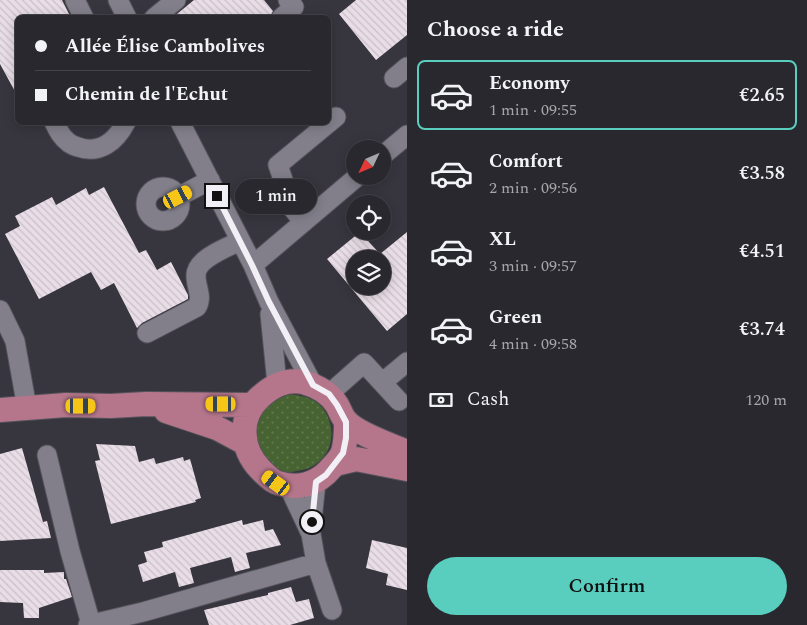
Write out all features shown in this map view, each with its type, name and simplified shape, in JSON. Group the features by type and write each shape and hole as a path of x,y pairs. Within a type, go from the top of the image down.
{"main road":[{"path":"294,381 321,390 337,405 346,422 346,438 343,453 326,475 316,482 301,486 276,483 265,475 253,461 245,443 246,419 252,405 277,384 294,381"},
{"path":"0,410 146,404 252,405"},
{"path":"146,404 217,428 245,443"},
{"path":"346,422 363,433 407,452"},
{"path":"335,464 356,459 407,469"}],"street":[{"path":"75,0 82,15"},
{"path":"118,0 126,15"},
{"path":"158,15 176,0"},
{"path":"285,15 294,7 288,0"},
{"path":"331,121 336,117"},
{"path":"56,125 69,144 84,149 93,149 104,147 114,141 124,125"},
{"path":"182,125 269,302 321,390 364,363 399,402"},
{"path":"304,222 293,209 278,165 326,125"},
{"path":"391,148 407,135"},
{"path":"178,197 210,180"},
{"path":"252,265 347,185"},
{"path":"146,333 197,307 200,297 196,276 199,267 211,256 240,241"},
{"path":"269,302 277,384"},
{"path":"2,321 15,341 27,408"},
{"path":"382,382 407,362"},
{"path":"47,455 90,625 316,563"},
{"path":"316,482 311,534 316,563 332,610"},
{"path":"288,485 311,534"}],"green space":[{"path":"288,394 298,395 319,404 330,422 331,429 328,450 323,457 306,469 292,472 279,471 272,467 258,450 256,443 257,419 260,412 267,405"}],"building":[{"path":"0,0 62,0 70,15 15,15 15,92 0,64"},
{"path":"194,0 264,0 273,11 271,15 176,15"},
{"path":"356,0 407,0 407,35 376,60 339,14"},
{"path":"104,187 139,253 146,250 157,270 171,262 188,295 188,299 142,323 137,328 114,283 101,290 91,272 39,299 5,234 20,226 15,216 52,197 56,205 86,188 89,195"},
{"path":"407,232 407,314 387,331 357,295 391,295 391,250 385,250"},
{"path":"350,240 367,240 376,250 346,250 346,282 327,259"},
{"path":"96,444 135,446 139,462 154,458 156,464 183,457 184,461 190,459 201,498 195,500 196,502 111,524 95,461 100,460"},
{"path":"22,448 43,522 47,521 51,538 0,541 0,454"},
{"path":"242,520 243,525 263,520 265,531 273,529 281,545 246,553 250,568 235,572 231,557 190,568 194,583 179,587 175,572 143,582 138,565 147,562 144,552 163,547 162,542"},
{"path":"372,540 407,548 407,590 386,585 388,574 366,568"},
{"path":"0,570 44,570 44,573 64,572 64,579 66,579 72,597 39,608 39,618 24,618 23,603 0,602"},
{"path":"291,587 296,602 309,599 314,618 290,625 209,625 204,610 268,595 268,593"}],"route":[{"path":"217,196 269,302 313,385 329,394 346,422 346,438 343,453 326,475 316,482 312,522"}]}
